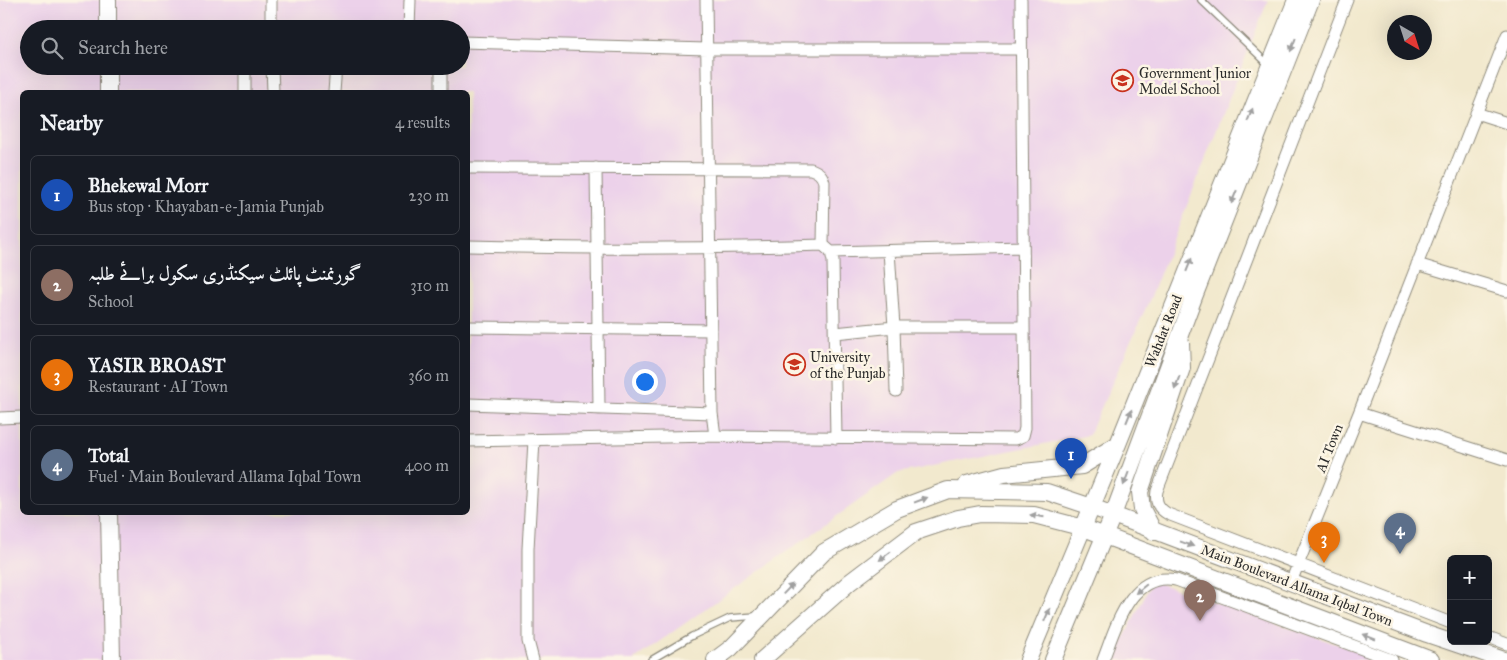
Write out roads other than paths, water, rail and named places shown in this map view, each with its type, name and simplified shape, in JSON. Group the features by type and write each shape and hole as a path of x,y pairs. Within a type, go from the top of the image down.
{"main road":[{"path":"108,0 108,20"},
{"name":"Wahdat Road","path":"1053,660 1113,515 1180,335 1276,67 1296,0"},
{"name":"Wahdat Road","path":"1028,660 1276,67 1311,0"},
{"path":"108,75 108,90"},
{"path":"1154,532 1142,509 1140,492 1182,368 1180,335"},
{"path":"716,660 731,648 824,552 897,509 948,490 1004,474 1082,466 1118,444"},
{"name":"Main Boulevard Allama Iqbal Town","path":"948,490 1047,492 1092,507 1427,634 1504,660"},
{"name":"Main Boulevard Allama Iqbal Town","path":"762,660 850,582 916,532 958,518 980,514 1034,515 1084,528 1222,590 1425,658"},
{"path":"109,515 112,660"},
{"path":"1425,658 1427,634"}],"street":[{"path":"271,0 271,20"},
{"path":"409,20 410,0"},
{"path":"706,0 712,413 715,436"},
{"path":"470,441 715,436 1016,439 1023,436 1025,428 1021,0"},
{"path":"1347,0 1157,491 1156,499 1158,506 1168,514 1447,621"},
{"path":"1359,413 1507,35"},
{"path":"470,42 708,49 1022,49"},
{"path":"245,75 245,90"},
{"path":"272,75 273,90"},
{"path":"334,90 335,75"},
{"path":"441,75 441,90"},
{"path":"1476,113 1507,122"},
{"path":"470,168 708,168 811,169 818,171 822,175 824,182 827,249 833,261 836,438"},
{"path":"596,168 599,409"},
{"path":"470,246 889,251 1023,247"},
{"path":"889,251 896,391"},
{"path":"1417,264 1507,291"},
{"path":"470,327 711,330"},
{"path":"835,333 894,327 1024,327"},
{"path":"470,404 712,413"},
{"name":"AI Town","path":"1291,582 1359,413 1507,460"},
{"path":"0,418 20,418"},
{"path":"533,660 528,641 528,549 534,440"},
{"path":"1103,660 1125,608 1142,587 1166,578 1222,590 1392,660"},
{"path":"1492,638 1507,644"}],"lane":[{"path":"1201,0 1276,67"},
{"path":"651,660 692,636 730,618 762,616"}],"place":[{"name":"Government Junior Model School","path":"1123,81"},
{"name":"University of the Punjab","path":"794,365"},
{"name":"Bhekewal Morr","path":"1071,479"},
{"name":"Total","path":"1400,554"},
{"name":"YASIR BROAST","path":"1324,563"},
{"name":"گورنمنٹ پائلٹ سیکنڈری سکول برائے طلبہ","path":"1200,621"}]}
